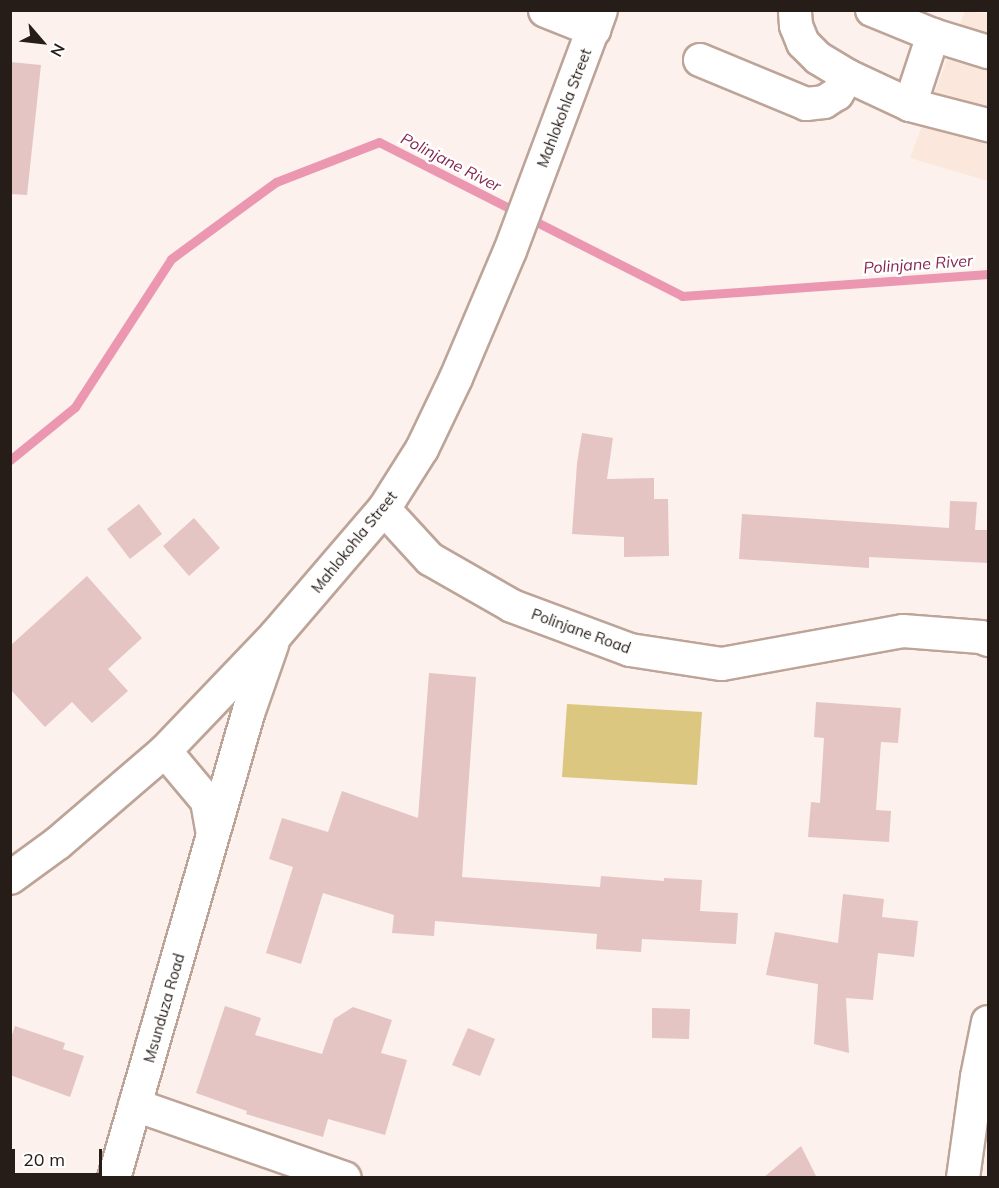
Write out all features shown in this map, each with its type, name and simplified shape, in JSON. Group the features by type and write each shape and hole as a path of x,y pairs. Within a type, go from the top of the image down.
{"main road":[{"path":"545,10 597,20"}],"street":[{"path":"795,10 796,26 803,43 818,58 848,76 910,105 988,125"},
{"path":"872,10 933,35 988,52"},
{"name":"Mahlokohla Street","path":"10,878 58,843 165,751 275,636 384,509 422,449 510,251 597,20"},
{"path":"910,105 933,35"},
{"path":"700,60 806,104 824,102 837,94 848,76"},
{"name":"Polinjane Road","path":"384,509 430,559 512,606 630,650 722,664 903,631 981,637 988,640"},
{"name":"Msunduza Road","path":"114,1178 250,708 275,636"},
{"name":"Msunduza Road","path":"165,751 207,801 214,838"},
{"path":"963,1178 977,1077 988,1022"},
{"path":"135,1105 345,1178"}],"shaded area":[{"path":"965,11 988,14 988,181 910,158"},
{"path":"567,704 702,712 697,785 562,777"}],"building":[{"path":"10,62 41,65 27,195 10,194"},
{"path":"582,433 613,438 607,479 654,478 654,499 668,499 669,556 624,557 624,537 572,534 577,463"},
{"path":"950,501 977,502 975,530 988,530 988,563 869,557 869,568 739,559 742,514 949,528"},
{"path":"139,504 162,534 130,559 107,529"},
{"path":"194,518 220,548 189,576 163,546"},
{"path":"87,576 142,638 108,669 128,691 92,723 72,702 45,727 10,689 10,646"},
{"path":"429,673 476,677 462,877 600,887 601,876 664,881 664,878 702,880 700,911 738,913 736,944 642,939 641,952 596,949 597,934 435,921 434,936 392,933 394,915 323,893 301,964 266,953 293,867 269,859 282,818 328,832 342,791 418,818"},
{"path":"816,702 901,708 898,743 881,742 876,810 891,811 889,842 808,837 811,802 820,803 824,738 814,737"},
{"path":"843,894 884,899 882,917 918,921 914,957 878,953 873,1000 846,998 849,1053 814,1044 818,984 766,975 775,932 838,943"},
{"path":"225,1006 261,1018 255,1035 322,1054 334,1019 353,1007 392,1020 381,1053 407,1060 385,1135 328,1119 323,1137 246,1114 247,1111 196,1093"},
{"path":"652,1008 690,1009 689,1039 652,1038"},
{"path":"15,1026 65,1043 63,1049 84,1056 70,1097 10,1075 10,1041"},
{"path":"468,1028 495,1039 480,1076 452,1065"},
{"path":"801,1146 817,1178 763,1178"}],"waterway":[{"name":"Polinjane River","path":"10,460 75,407 171,259 276,182 379,142 682,296 988,274"}]}
